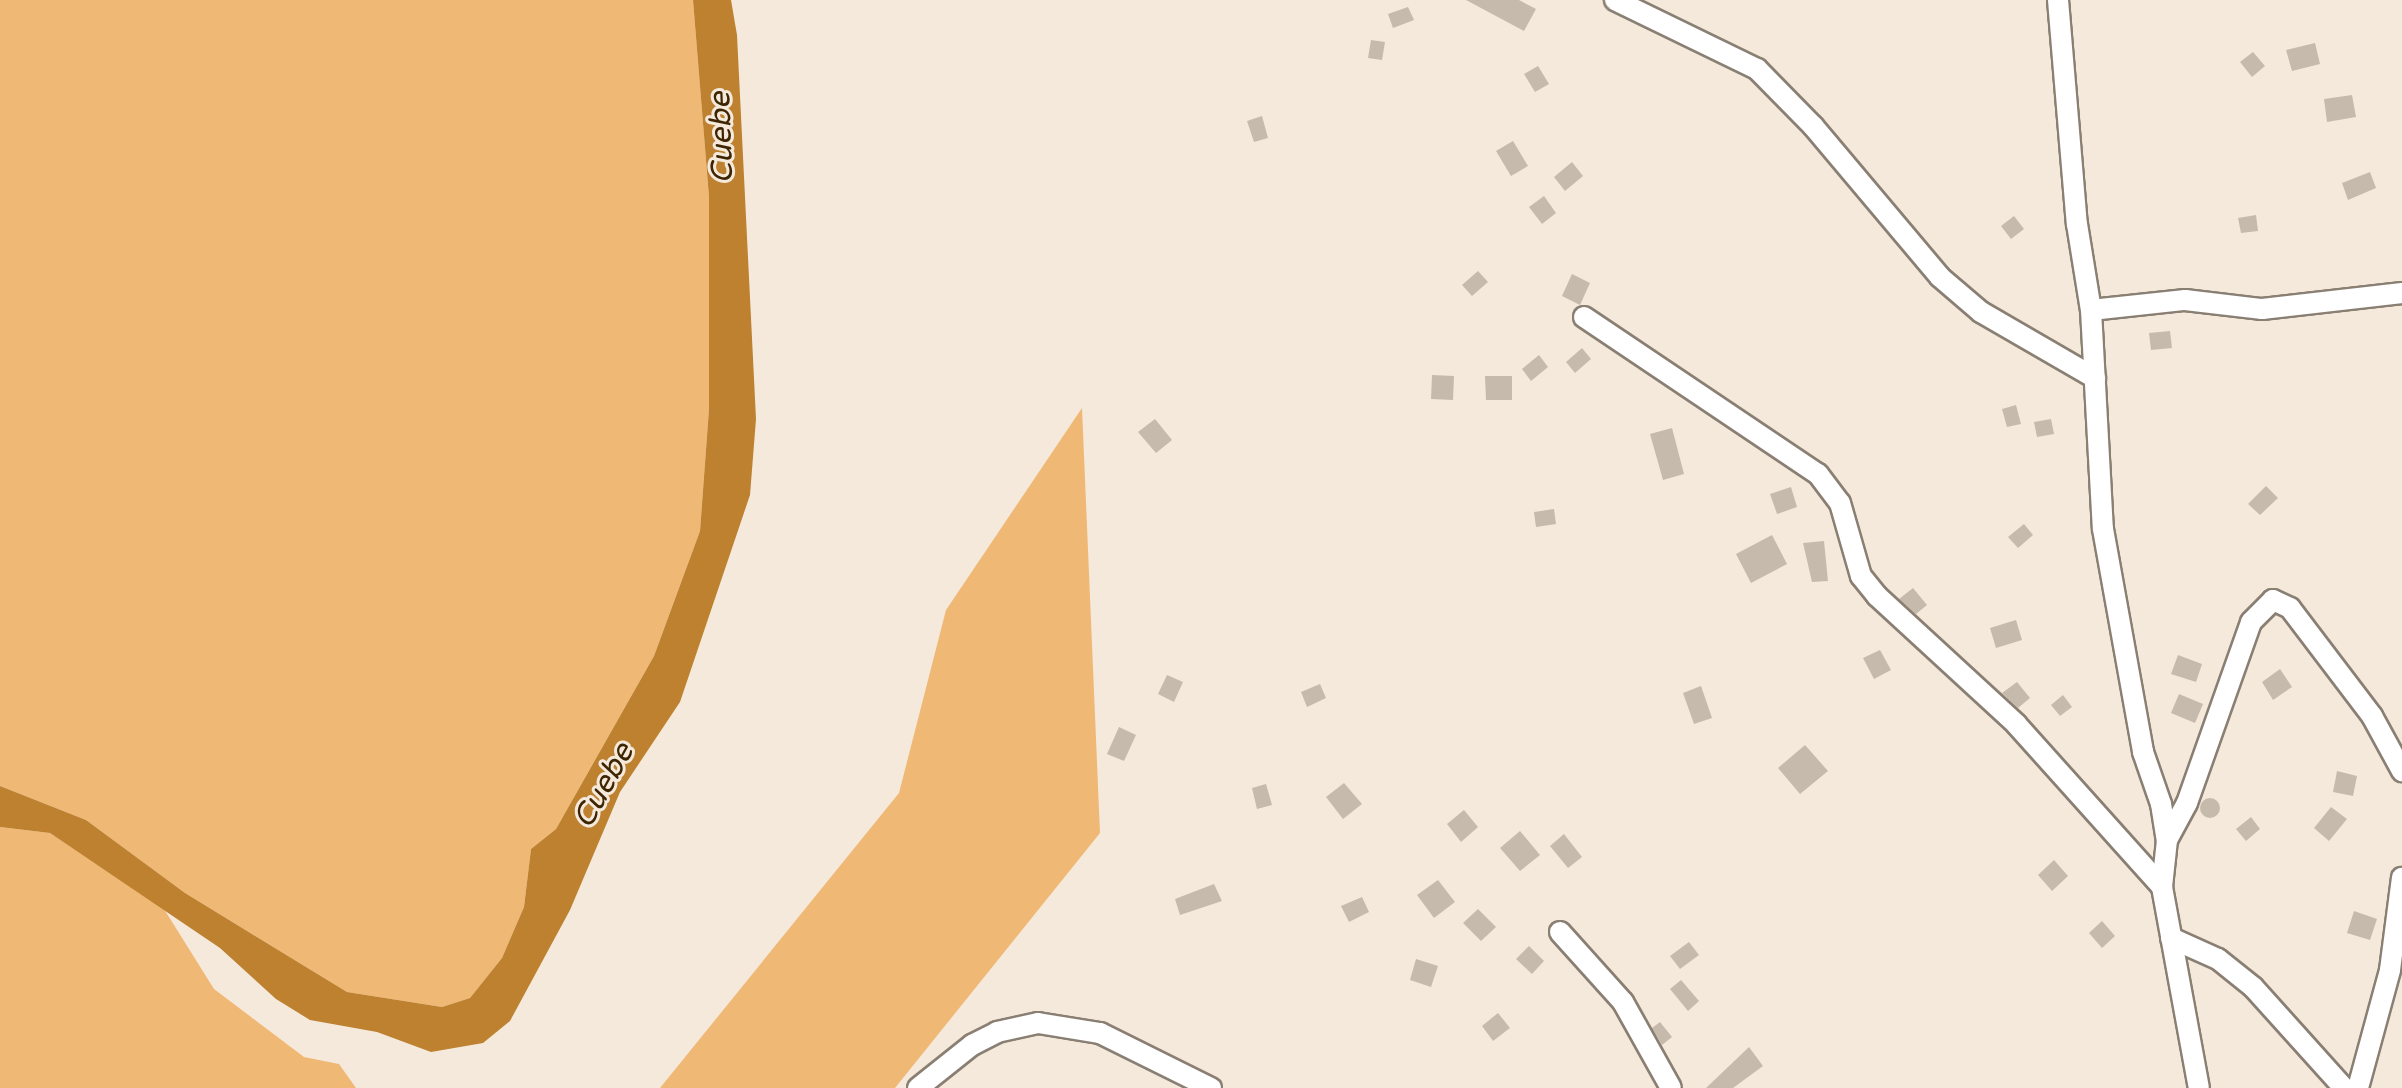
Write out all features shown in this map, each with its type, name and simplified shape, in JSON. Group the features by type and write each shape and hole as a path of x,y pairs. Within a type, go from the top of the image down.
{"street":[{"path":"1615,0 1757,69 1813,126 1940,277 1981,312 2095,378"},
{"path":"2058,0 2073,195 2091,310 2103,529 2143,752 2167,840 2162,887 2199,1088"},
{"path":"2091,310 2185,300 2262,309 2402,293"},
{"path":"1584,317 1818,474 1840,503 1861,576 1877,596 2016,724 2162,887"},
{"path":"2167,840 2187,803 2251,622 2273,600 2290,608 2372,716 2402,771"},
{"path":"2358,1088 2390,970 2402,878"},
{"path":"1560,932 1630,1011 1671,1088"},
{"path":"2171,938 2218,959 2253,987 2344,1088"},
{"path":"918,1088 972,1045 997,1032 1038,1023 1100,1033 1211,1088"}],"shaded area":[{"path":"0,0 693,0 709,197 709,409 700,531 654,656 556,829 531,849 524,907 502,958 470,998 442,1007 347,992 185,893 86,820 0,786"},
{"path":"1082,408 1100,833 895,1088 660,1088 899,793 946,610"},
{"path":"0,827 50,833 164,909 214,989 304,1057 339,1064 356,1088 0,1088"}],"water":[{"name":"Cuebe","path":"693,0 731,0 737,35 756,419 750,495 680,702 620,792 570,910 510,1021 483,1043 431,1052 377,1032 310,1020 276,999 220,948 50,833 0,827 0,786 86,820 185,893 347,992 442,1007 470,998 502,958 524,907 531,849 556,829 654,656 700,531 709,409 709,197"}],"building":[{"path":"1466,0 1519,0 1536,9 1524,31"},
{"path":"1408,7 1414,20 1393,28 1388,14"},
{"path":"1371,40 1385,42 1382,60 1368,58"},
{"path":"2315,43 2320,64 2292,71 2286,50"},
{"path":"2253,52 2265,66 2252,77 2240,62"},
{"path":"1538,66 1549,84 1535,92 1524,74"},
{"path":"2352,95 2356,117 2327,122 2324,99"},
{"path":"1262,116 1268,138 1254,142 1247,121"},
{"path":"1513,141 1528,166 1511,176 1496,151"},
{"path":"1572,162 1583,176 1565,191 1554,177"},
{"path":"2370,172 2376,188 2348,200 2342,183"},
{"path":"1544,196 1556,213 1542,224 1529,207"},
{"path":"2256,215 2258,231 2241,233 2238,218"},
{"path":"2014,216 2024,229 2011,239 2001,226"},
{"path":"1478,271 1488,282 1472,296 1462,285"},
{"path":"1572,274 1590,283 1580,305 1562,296"},
{"path":"2170,331 2172,348 2151,350 2149,333"},
{"path":"1582,348 1591,359 1575,373 1566,362"},
{"path":"1539,355 1548,367 1531,381 1522,369"},
{"path":"1432,375 1454,376 1453,400 1431,399"},
{"path":"1485,376 1512,376 1512,400 1486,400"},
{"path":"2016,405 2021,424 2007,427 2002,409"},
{"path":"1155,419 1172,440 1156,453 1138,432"},
{"path":"2051,419 2054,434 2037,437 2034,422"},
{"path":"1672,428 1684,474 1663,480 1650,434"},
{"path":"2266,486 2278,498 2260,515 2248,504"},
{"path":"1791,487 1797,507 1777,514 1770,494"},
{"path":"1554,509 1556,524 1536,527 1534,512"},
{"path":"2024,524 2033,535 2018,548 2008,537"},
{"path":"1772,535 1787,564 1751,583 1736,554"},
{"path":"1824,541 1828,581 1812,582 1803,543"},
{"path":"1913,588 1927,605 1916,614 1899,599"},
{"path":"2016,620 2022,640 1996,648 1990,628"},
{"path":"1880,650 1891,670 1874,679 1863,658"},
{"path":"2178,655 2202,664 2196,682 2171,674"},
{"path":"2280,669 2292,687 2273,700 2262,682"},
{"path":"1167,675 1183,682 1174,702 1158,694"},
{"path":"2017,682 2030,698 2018,708 2002,693"},
{"path":"1320,684 1326,698 1307,707 1301,692"},
{"path":"1701,686 1712,718 1694,724 1683,693"},
{"path":"2179,694 2203,704 2195,723 2171,713"},
{"path":"2063,695 2072,707 2060,716 2051,705"},
{"path":"1119,727 1136,735 1124,761 1107,754"},
{"path":"1805,745 1828,771 1800,794 1778,768"},
{"path":"2337,771 2357,776 2353,796 2333,792"},
{"path":"1344,783 1362,804 1343,819 1326,797"},
{"path":"1266,784 1272,805 1257,809 1252,788"},
{"path":"2206,798 2214,798 2220,808 2214,818 2206,818 2200,812 2200,804"},
{"path":"2331,807 2347,819 2329,841 2314,828"},
{"path":"1464,810 1478,827 1461,842 1447,824"},
{"path":"2251,817 2260,829 2246,841 2236,829"},
{"path":"1520,831 1540,855 1520,871 1500,848"},
{"path":"1564,834 1582,857 1568,868 1550,846"},
{"path":"2054,860 2068,876 2052,891 2038,875"},
{"path":"1438,880 1455,902 1434,918 1417,895"},
{"path":"1214,884 1222,901 1180,915 1175,899"},
{"path":"1362,897 1369,912 1349,922 1341,906"},
{"path":"1478,909 1496,927 1481,941 1463,923"},
{"path":"2354,911 2377,919 2370,940 2347,933"},
{"path":"2102,921 2115,936 2102,948 2089,933"},
{"path":"1689,942 1699,955 1680,969 1670,956"},
{"path":"1529,946 1544,961 1532,974 1516,959"},
{"path":"1416,959 1438,966 1431,987 1410,980"},
{"path":"1681,980 1699,1001 1688,1011 1670,989"},
{"path":"1498,1013 1510,1028 1493,1041 1482,1026"},
{"path":"1660,1022 1672,1037 1662,1045 1652,1028"},
{"path":"1749,1047 1763,1066 1733,1088 1706,1088"}]}
